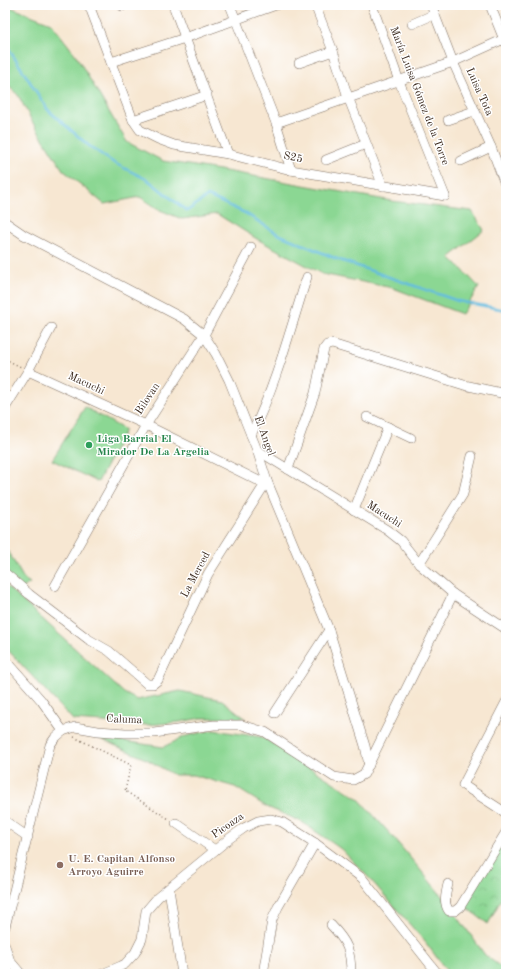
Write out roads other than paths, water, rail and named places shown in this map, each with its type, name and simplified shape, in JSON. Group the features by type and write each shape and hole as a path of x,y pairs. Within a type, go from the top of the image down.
{"street":[{"path":"89,5 133,120 207,95"},
{"path":"173,5 228,154"},
{"path":"230,5 276,123 291,170"},
{"path":"111,62 185,38 276,5"},
{"path":"314,5 333,51 348,97 383,186"},
{"name":"María Luisa Gómez de la Torre","path":"372,5 399,80 445,196"},
{"name":"Luisa Tota","path":"431,5 453,62 491,147 506,188"},
{"path":"276,123 453,62 505,40 490,5"},
{"path":"412,24 435,14"},
{"path":"299,62 333,51"},
{"path":"448,120 474,111"},
{"name":"S25","path":"133,120 140,130 174,145 228,154 291,170 445,196"},
{"path":"326,160 366,144"},
{"path":"462,161 491,147"},
{"name":"El Angel","path":"5,222 24,235 184,319 204,335 216,354 229,380 257,450 266,483 330,630 365,746 369,765"},
{"name":"Bilovan","path":"55,586 146,425 204,335 251,246"},
{"path":"251,435 260,419 271,388 307,277"},
{"path":"5,408 52,328"},
{"path":"288,469 315,393 324,348 327,345 332,344 464,385 506,394"},
{"name":"Macuchi","path":"28,370 266,483"},
{"path":"367,417 411,438"},
{"path":"354,510 388,427"},
{"name":"Macuchi","path":"257,450 387,530 401,541 419,564 453,594 506,629"},
{"path":"419,564 463,494 472,456"},
{"name":"La Merced","path":"5,573 88,639 109,651 147,684 153,684 158,680 208,574 266,483"},
{"name":"Caluma","path":"63,731 75,728 125,733 154,733 214,725 242,726 265,732 334,777 353,780 364,774 369,765 453,594"},
{"path":"275,714 330,630"},
{"path":"5,659 41,700 63,731 50,745 5,926"},
{"path":"506,702 463,785 506,813"},
{"name":"Picoaza","path":"102,974 116,969 130,959 135,953 142,939 146,911 152,904 215,850 244,828 258,821 271,819 282,822 315,843 362,878 438,974"},
{"path":"5,821 28,837"},
{"path":"176,823 215,850"},
{"path":"448,884 445,901 446,907 449,910 455,911 460,907 506,832"},
{"path":"264,974 272,920 315,843"},
{"path":"169,889 182,974"},
{"path":"331,925 347,945 351,962 351,974"},
{"path":"5,946 7,954 18,971"},
{"path":"5,966 18,971"}],"waterway":[{"path":"5,43 48,110 88,145 114,163 148,180 187,211 208,196 245,213 278,234 337,259 458,301 506,310"}],"place":[{"name":"Liga Barrial El Mirador De La Argelia","path":"89,445"},
{"name":"U. E. Capitan Alfonso Arroyo Aguirre","path":"60,865"}]}
